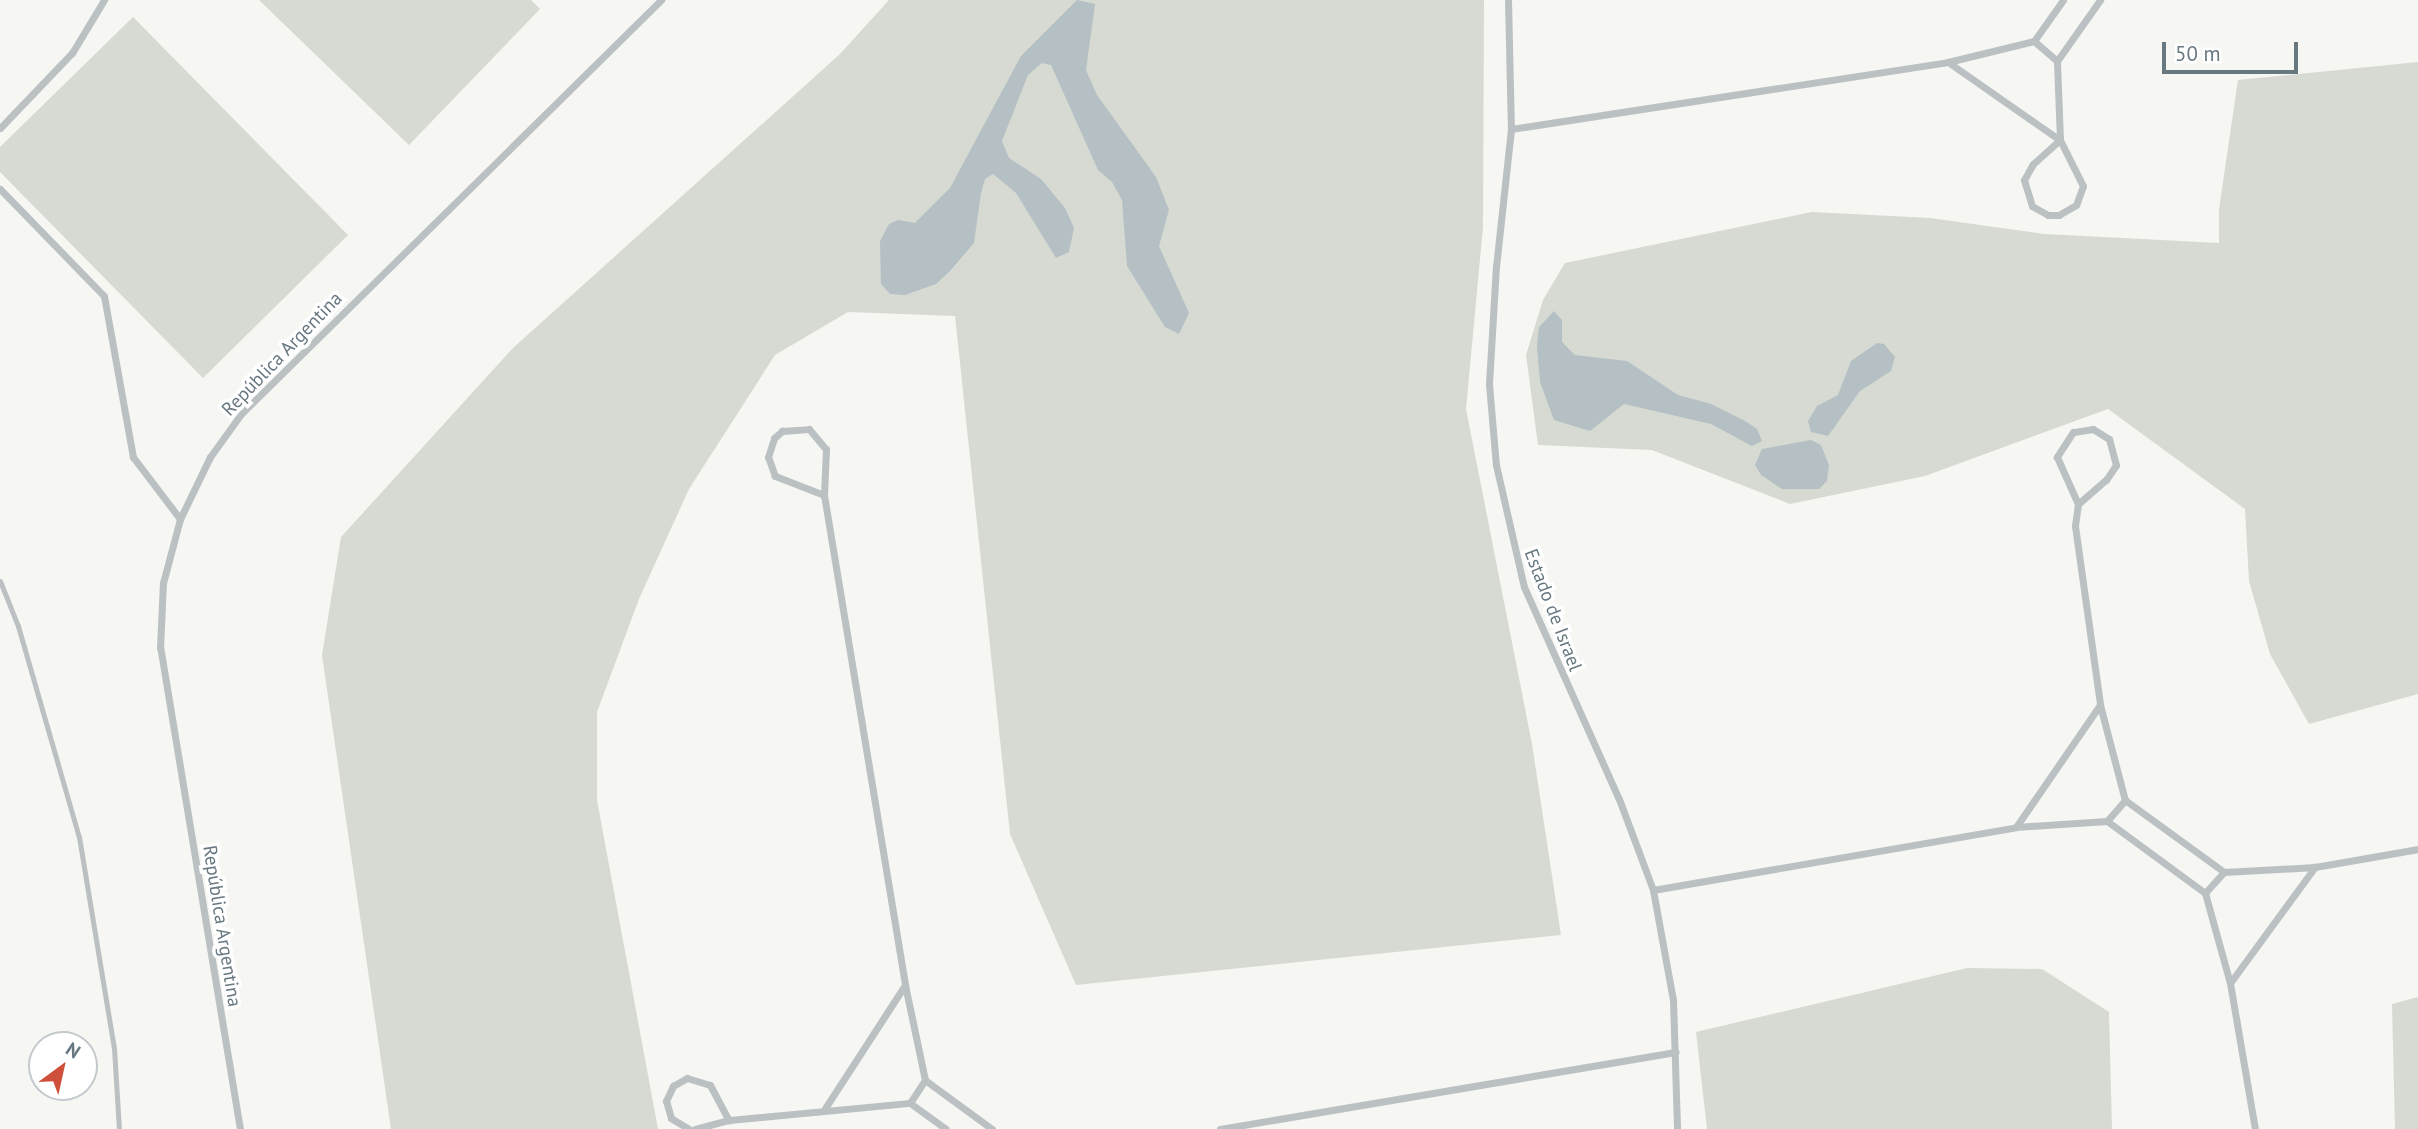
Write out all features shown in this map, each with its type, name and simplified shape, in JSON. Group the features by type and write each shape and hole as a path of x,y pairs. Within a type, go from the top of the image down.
{"street":[{"path":"0,128 72,53 104,0"},
{"name":"República Argentina","path":"240,1129 160,648 166,562 180,519 210,457 241,414 661,0"},
{"name":"Estado de Israel","path":"1508,0 1511,129 1496,266 1489,384 1502,501 1528,597 1619,799 1653,890 1673,1000 1677,1129"},
{"path":"1511,129 1948,62 2034,41 2063,0"},
{"path":"2060,140 2033,164 2024,180 2032,206 2048,215 2059,215 2076,205 2083,186 2060,140 2057,61 2100,0"},
{"path":"2034,41 2057,61"},
{"path":"1948,62 2060,140"},
{"path":"0,188 104,296 133,457 180,519"},
{"path":"824,495 783,482 770,467 769,447 782,431 809,429 823,441 827,459 824,495 905,985 925,1080 992,1129"},
{"path":"2078,504 2106,480 2116,465 2109,439 2093,429 2073,432 2059,447 2057,457 2078,504 2075,526 2100,705 2125,800 2224,872 2315,867 2418,849"},
{"path":"2016,827 2100,705"},
{"path":"2107,821 2125,800"},
{"path":"1653,890 2016,827 2107,821 2206,893 2231,983 2255,1129"},
{"path":"2231,983 2315,867"},
{"path":"2206,893 2224,872"},
{"path":"825,1108 905,985"},
{"path":"1220,1129 1676,1052"},
{"path":"689,1129 671,1118 666,1101 673,1086 687,1078 709,1085 729,1120"},
{"path":"909,1102 925,1080"},
{"path":"695,1129 729,1120 825,1108 909,1102 946,1129"}],"lane":[{"path":"0,581 18,626 79,837 114,1048 119,1129"}],"shaded area":[{"path":"259,0 531,0 540,9 409,145"},
{"path":"889,0 1484,0 1483,227 1466,409 1532,744 1561,935 1076,985 1010,834 955,316 848,312 775,355 689,489 639,599 597,712 597,800 658,1129 391,1129 322,655 341,537 513,348 840,54"},
{"path":"1077,0 1095,4 1086,70 1097,95 1156,177 1169,210 1159,246 1189,313 1179,334 1165,327 1127,266 1122,200 1112,182 1098,170 1051,65 1042,63 1028,75 1002,141 1009,158 1041,179 1065,208 1074,228 1069,252 1056,258 1016,193 993,174 985,179 981,193 974,243 950,271 936,284 905,295 890,294 881,284 880,241 889,224 898,220 915,223 950,188 1021,56"},
{"path":"133,17 348,235 203,378 0,172 0,147"},
{"path":"2418,62 2418,694 2309,724 2270,654 2249,581 2245,509 2108,409 1925,476 1790,504 1652,450 1538,445 1526,355 1543,300 1565,263 1812,212 1930,218 2045,234 2219,243 2219,209 2238,80"},
{"path":"1554,311 1562,320 1562,342 1575,355 1627,361 1678,395 1711,404 1745,421 1757,429 1762,441 1752,446 1711,424 1624,404 1590,431 1554,420 1540,382 1537,346 1539,327"},
{"path":"1877,343 1884,344 1895,357 1891,371 1860,391 1828,436 1811,432 1808,421 1817,406 1838,395 1851,361"},
{"path":"1811,440 1821,445 1829,465 1827,481 1819,489 1782,489 1761,475 1755,465 1762,449"},
{"path":"1967,968 2042,969 2109,1012 2112,1129 1707,1129 1696,1032"},
{"path":"2418,997 2418,1129 2395,1129 2392,1004"}]}
